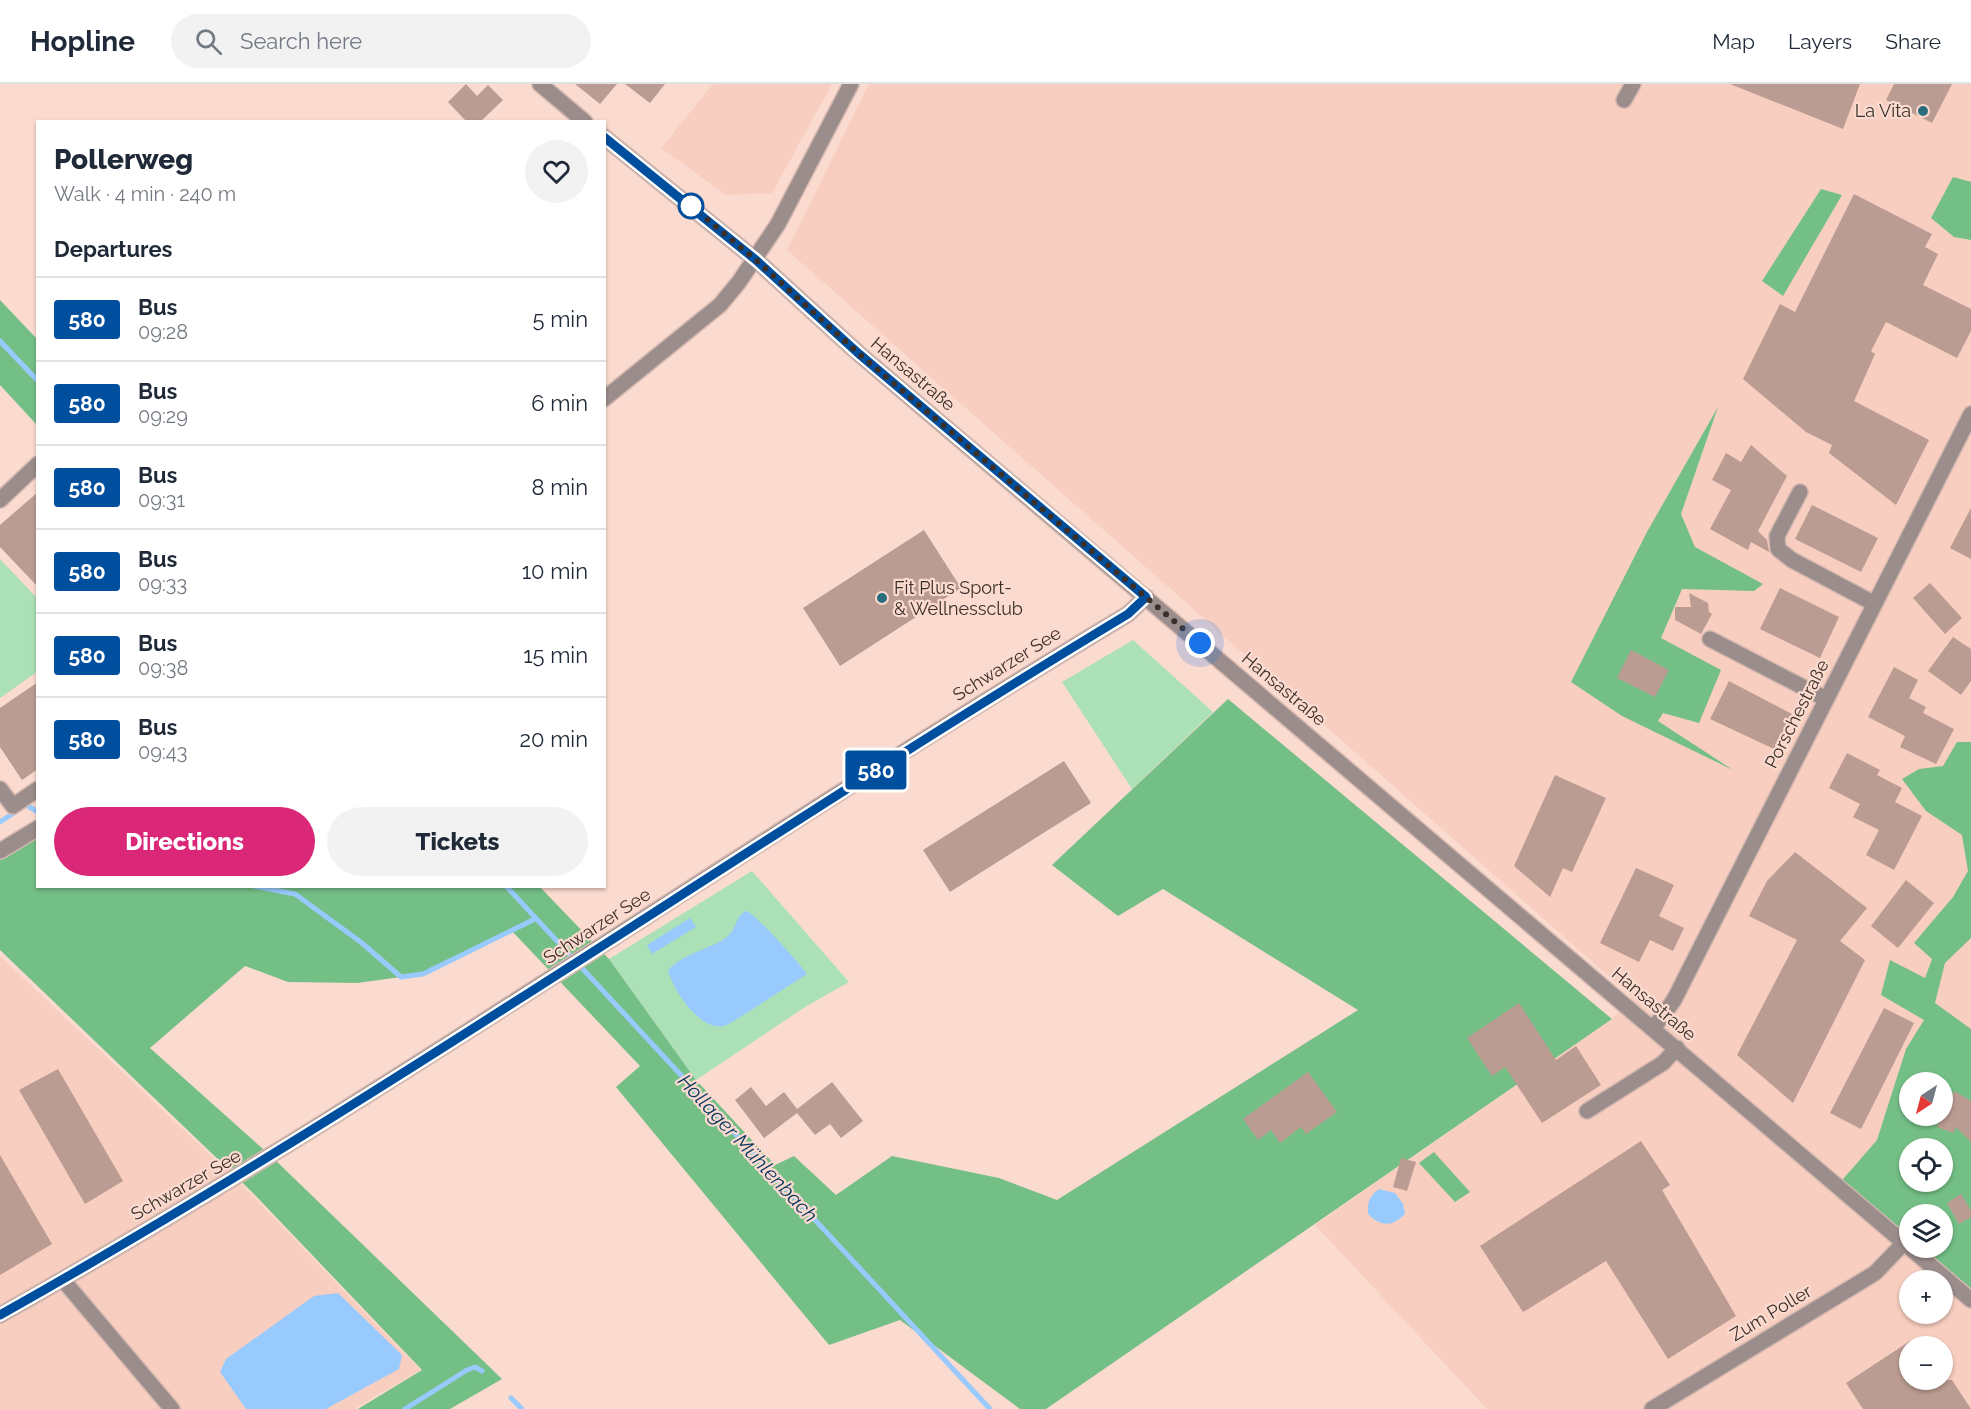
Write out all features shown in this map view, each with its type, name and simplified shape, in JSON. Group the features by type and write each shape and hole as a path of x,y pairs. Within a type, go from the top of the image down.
{"street":[{"path":"540,84 583,120"},
{"path":"606,397 720,305 756,260 778,224 851,84"},
{"path":"1624,100 1632,84"},
{"name":"Hansastraße","path":"606,139 756,260 858,353 1899,1238"},
{"name":"Porschestraße","path":"1653,1029 1674,1000 1971,414"},
{"path":"0,500 36,466"},
{"path":"1800,492 1777,536 1778,549 1792,560 1875,604"},
{"name":"Schwarzer See","path":"0,1315 272,1157 975,707 1128,614 1146,597"},
{"path":"1710,639 1826,699"},
{"path":"0,789 13,806 36,790"},
{"path":"0,851 36,829"},
{"path":"1587,1112 1663,1063 1677,1048"},
{"name":"Zum Poller","path":"1652,1409 1875,1272 1899,1253"},
{"name":"Hansastraße","path":"1922,1258 1971,1300"},
{"path":"63,1280 172,1409"}],"shaded area":[{"path":"713,84 832,84 772,193 726,195 661,148"},
{"path":"869,84 1971,84 1971,1409 1487,1409 1315,1225 1612,1019 1632,997 787,250"},
{"path":"0,956 250,1193 420,1370 354,1409 0,1409"}],"green space":[{"path":"1953,177 1971,182 1971,240 1954,237 1931,218"},
{"path":"1821,189 1842,195 1783,296 1762,281"},
{"path":"0,300 36,338 36,424 0,385"},
{"path":"1718,407 1681,514 1695,547 1763,584 1754,591 1682,589 1661,638 1721,670 1699,723 1663,713 1658,721 1733,770 1622,716 1571,682 1647,532"},
{"path":"0,559 36,597 36,673 0,698"},
{"path":"1133,640 1213,712 1132,789 1062,682"},
{"path":"1228,699 1612,1019 1046,1409 1020,1409 900,1320 829,1345 616,1087 640,1066 511,930 423,974 357,983 288,982 245,966 150,1048 272,1157 502,1379 450,1409 358,1409 422,1370 252,1192 0,950 0,851 36,829 36,888 541,888 609,959 696,1080 775,1165 794,1156 836,1195 892,1156 999,1178 1057,1200 1358,1010 1163,889 1118,916 1052,865"},
{"path":"1957,742 1971,742 1971,938 1945,963 1935,1003 1971,1029 1971,1300 1953,1285 1953,1270 1936,1270 1922,1258 1953,1258 1953,1204 1899,1204 1899,1239 1837,1186 1877,1140 1906,1049 1924,1020 1881,995 1890,960 1925,978 1932,959 1914,943 1953,897 1968,871 1962,835 1926,811 1902,779 1919,769 1943,766"},
{"path":"752,871 849,982 805,1007 696,1080 609,959"},
{"path":"1434,1152 1470,1192 1455,1202 1419,1163"}],"water":[{"path":"746,911 768,930 807,974 734,1021 723,1026 708,1024 686,1004 668,971 682,959 724,939"},
{"path":"690,918 696,927 652,954 647,945"},
{"path":"1379,1189 1395,1193 1403,1204 1405,1214 1396,1221 1382,1223 1368,1214 1370,1200"},
{"path":"338,1293 402,1355 399,1369 326,1409 246,1409 220,1372 226,1359 314,1296"}],"building":[{"path":"466,84 477,96 488,85 503,100 482,120 465,120 448,102"},
{"path":"575,84 617,84 600,104"},
{"path":"625,84 665,84 650,103"},
{"path":"1730,84 1860,84 1843,129"},
{"name":"La Vita","path":"1894,84 1952,84 1932,123 1886,100"},
{"path":"1854,194 1932,234 1925,247 1938,254 1923,285 1971,309 1971,331 1957,358 1886,322 1871,351 1875,354 1854,401 1929,440 1896,505 1829,453 1832,445 1806,432 1743,379 1780,304 1795,312"},
{"path":"1751,445 1787,476 1758,531 1767,540 1769,552 1751,542 1748,550 1710,529 1731,490 1712,480 1726,453 1741,462"},
{"path":"36,494 36,585 0,547 0,525"},
{"path":"1812,505 1878,538 1861,572 1795,539"},
{"path":"1971,508 1971,559 1950,548"},
{"name":"Fit Plus Sport- & Wellnessclub","path":"924,530 961,588 840,666 803,608"},
{"path":"1930,583 1962,618 1945,634 1913,598"},
{"path":"1780,588 1839,617 1820,658 1760,629"},
{"path":"1689,593 1708,603 1709,612 1712,614 1701,634 1675,620 1675,607 1691,607"},
{"path":"1953,637 1971,649 1971,681 1961,695 1928,671"},
{"path":"1631,650 1669,670 1655,697 1617,678"},
{"path":"1894,667 1918,680 1909,698 1926,707 1923,713 1954,729 1936,764 1900,747 1905,736 1868,717"},
{"path":"1729,681 1792,714 1774,749 1710,719"},
{"path":"36,683 36,770 22,780 0,747 0,708"},
{"path":"1847,753 1880,770 1877,775 1902,788 1895,802 1922,816 1894,870 1866,855 1879,830 1853,817 1860,804 1829,788"},
{"path":"1064,761 1091,803 950,892 923,850"},
{"path":"1555,775 1606,798 1572,872 1563,868 1550,897 1514,866"},
{"path":"1795,852 1867,908 1840,941 1865,960 1793,1103 1737,1055 1797,940 1749,916 1767,881"},
{"path":"1636,868 1674,885 1659,916 1684,928 1673,951 1650,940 1639,962 1600,943"},
{"path":"1906,880 1934,903 1898,948 1871,926"},
{"path":"1519,1003 1556,1060 1576,1046 1601,1085 1542,1123 1505,1067 1492,1076 1467,1038"},
{"path":"1884,1008 1914,1023 1861,1129 1830,1113"},
{"path":"58,1069 123,1181 85,1204 19,1090"},
{"path":"1308,1072 1337,1112 1306,1134 1301,1127 1280,1143 1271,1130 1258,1140 1243,1119"},
{"path":"832,1082 863,1121 841,1138 830,1124 815,1135 797,1113 764,1138 735,1100 751,1087 766,1106 784,1092 797,1109"},
{"path":"1954,1091 1971,1101 1971,1142 1956,1127 1953,1133 1937,1127 1953,1126"},
{"path":"1641,1141 1670,1185 1662,1190 1736,1316 1668,1359 1606,1261 1523,1312 1480,1246"},
{"path":"0,1155 52,1244 0,1275"},
{"path":"1401,1158 1416,1162 1407,1191 1393,1187"},
{"path":"1961,1194 1971,1211 1971,1217 1959,1224 1953,1214 1953,1204 1947,1203"},
{"path":"1899,1348 1899,1390 1953,1390 1953,1382 1971,1409 1863,1409 1846,1383"}],"waterway":[{"name":"Hollager Mühlenbach","path":"0,341 36,379"},
{"path":"0,822 26,805 36,811"},
{"path":"264,888 295,894 362,943 401,977 423,974 535,919"},
{"name":"Hollager Mühlenbach","path":"508,888 990,1409"},
{"path":"405,1409 467,1370 475,1367 482,1371"},
{"path":"511,1398 522,1409"}],"bus line":[{"name":"580","path":"0,1315 272,1157 1014,682 1128,614 1146,597 858,353 756,260 606,139"}],"place":[{"name":"La Vita","path":"1923,111"},
{"name":"Fit Plus Sport- & Wellnessclub","path":"882,598"}],"route":[{"path":"691,206 756,260 858,353 1200,643"}]}
